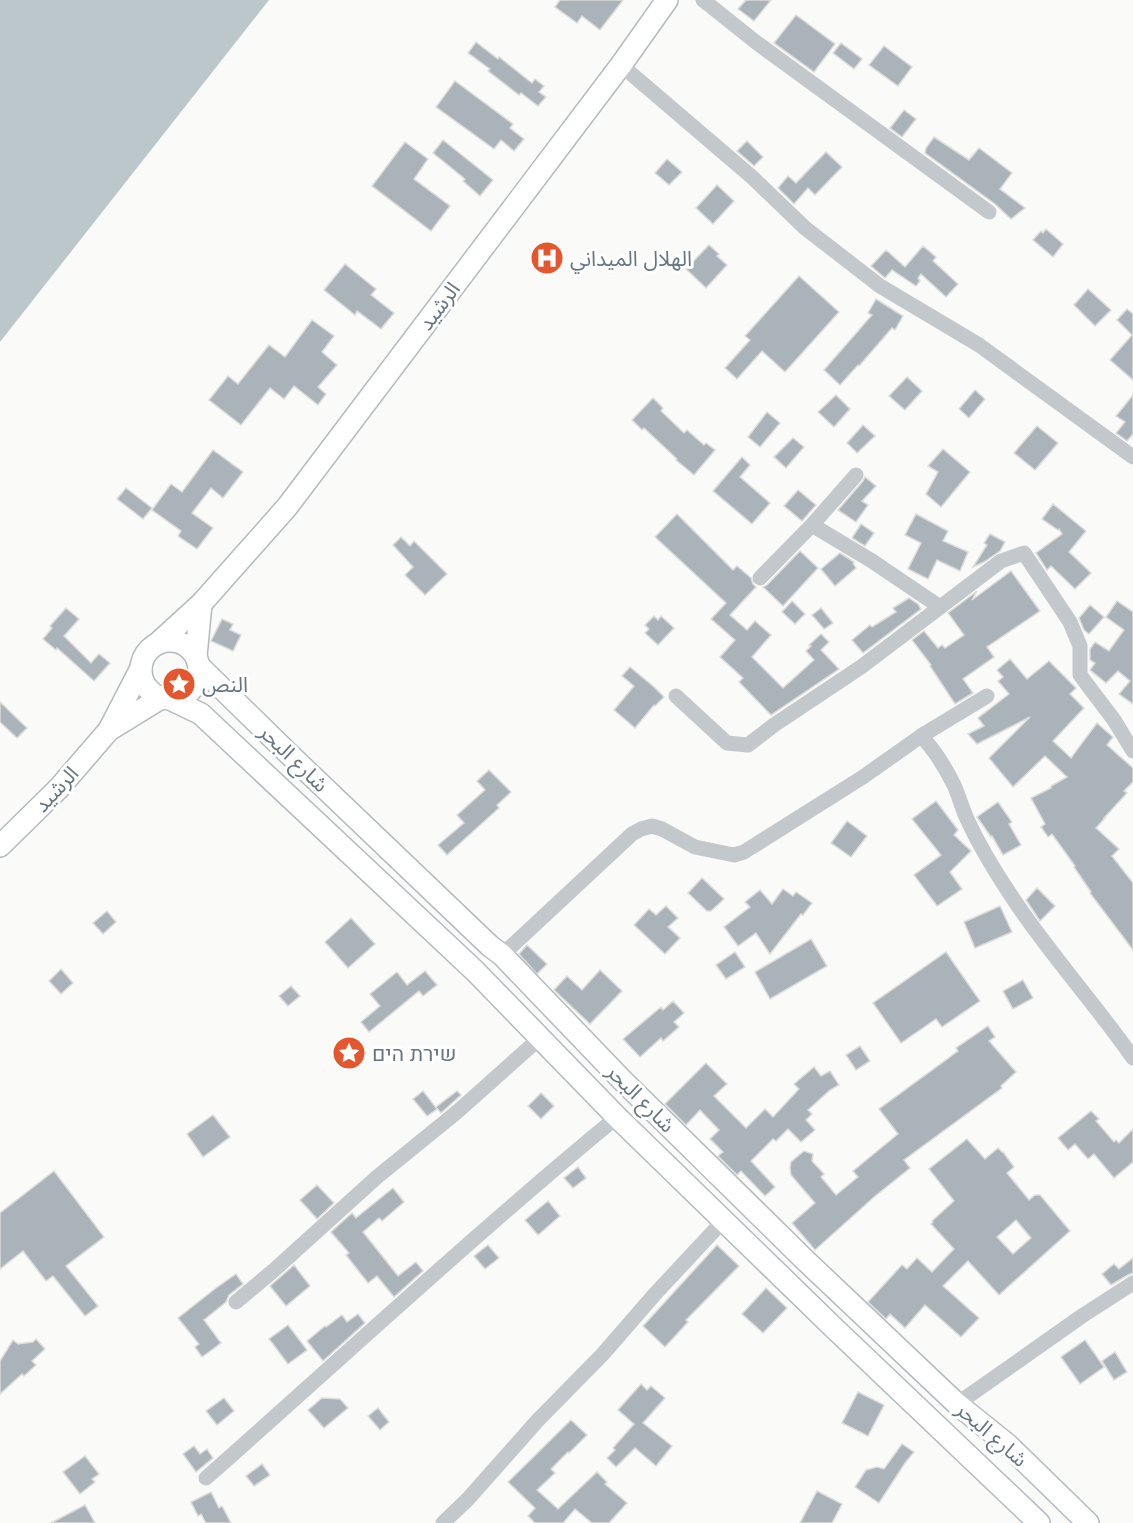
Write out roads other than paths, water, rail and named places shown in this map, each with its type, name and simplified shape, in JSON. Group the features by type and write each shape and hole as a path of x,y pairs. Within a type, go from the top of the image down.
{"main road":[{"name":"الرشيد","path":"157,644 201,604 287,507 621,65 667,0"},
{"path":"198,661 192,650 184,644 166,641 157,644 143,658 142,678 146,687 153,694 166,699 182,697 196,685 199,676 201,604"},
{"name":"شارع البحر","path":"198,661 299,764 502,955 622,1080 805,1260 957,1404 1008,1445 1088,1523"},
{"name":"الرشيد","path":"0,846 59,788 109,730 141,668"},
{"name":"الرشيد","path":"109,730 166,699"},
{"name":"شارع البحر","path":"166,699 201,714 475,971 617,1117 1039,1523"}],"street":[{"path":"703,0 757,43 989,212"},
{"path":"621,65 752,177 804,228 880,286 979,345 1133,457"},
{"path":"760,578 856,476"},
{"path":"812,525 872,561 940,607"},
{"path":"676,696 727,743 748,745 861,667 1001,561 1024,553 1070,622 1080,646 1080,675 1114,720 1133,751"},
{"path":"502,955 632,834 641,829 651,826 662,829 695,847 734,855 744,852 863,777 921,736 987,696"},
{"path":"921,736 934,749 982,849 1011,896 1133,1058"},
{"path":"236,1302 377,1177 457,1112 540,1038"},
{"path":"206,1478 478,1235 617,1117"},
{"path":"443,1523 468,1499 538,1420 602,1355 724,1220"},
{"path":"957,1404 1133,1283"}],"place":[{"name":"الهلال الميداني","path":"547,258"},
{"name":"النص","path":"179,684"},
{"name":"שירת הים","path":"349,1053"}]}
